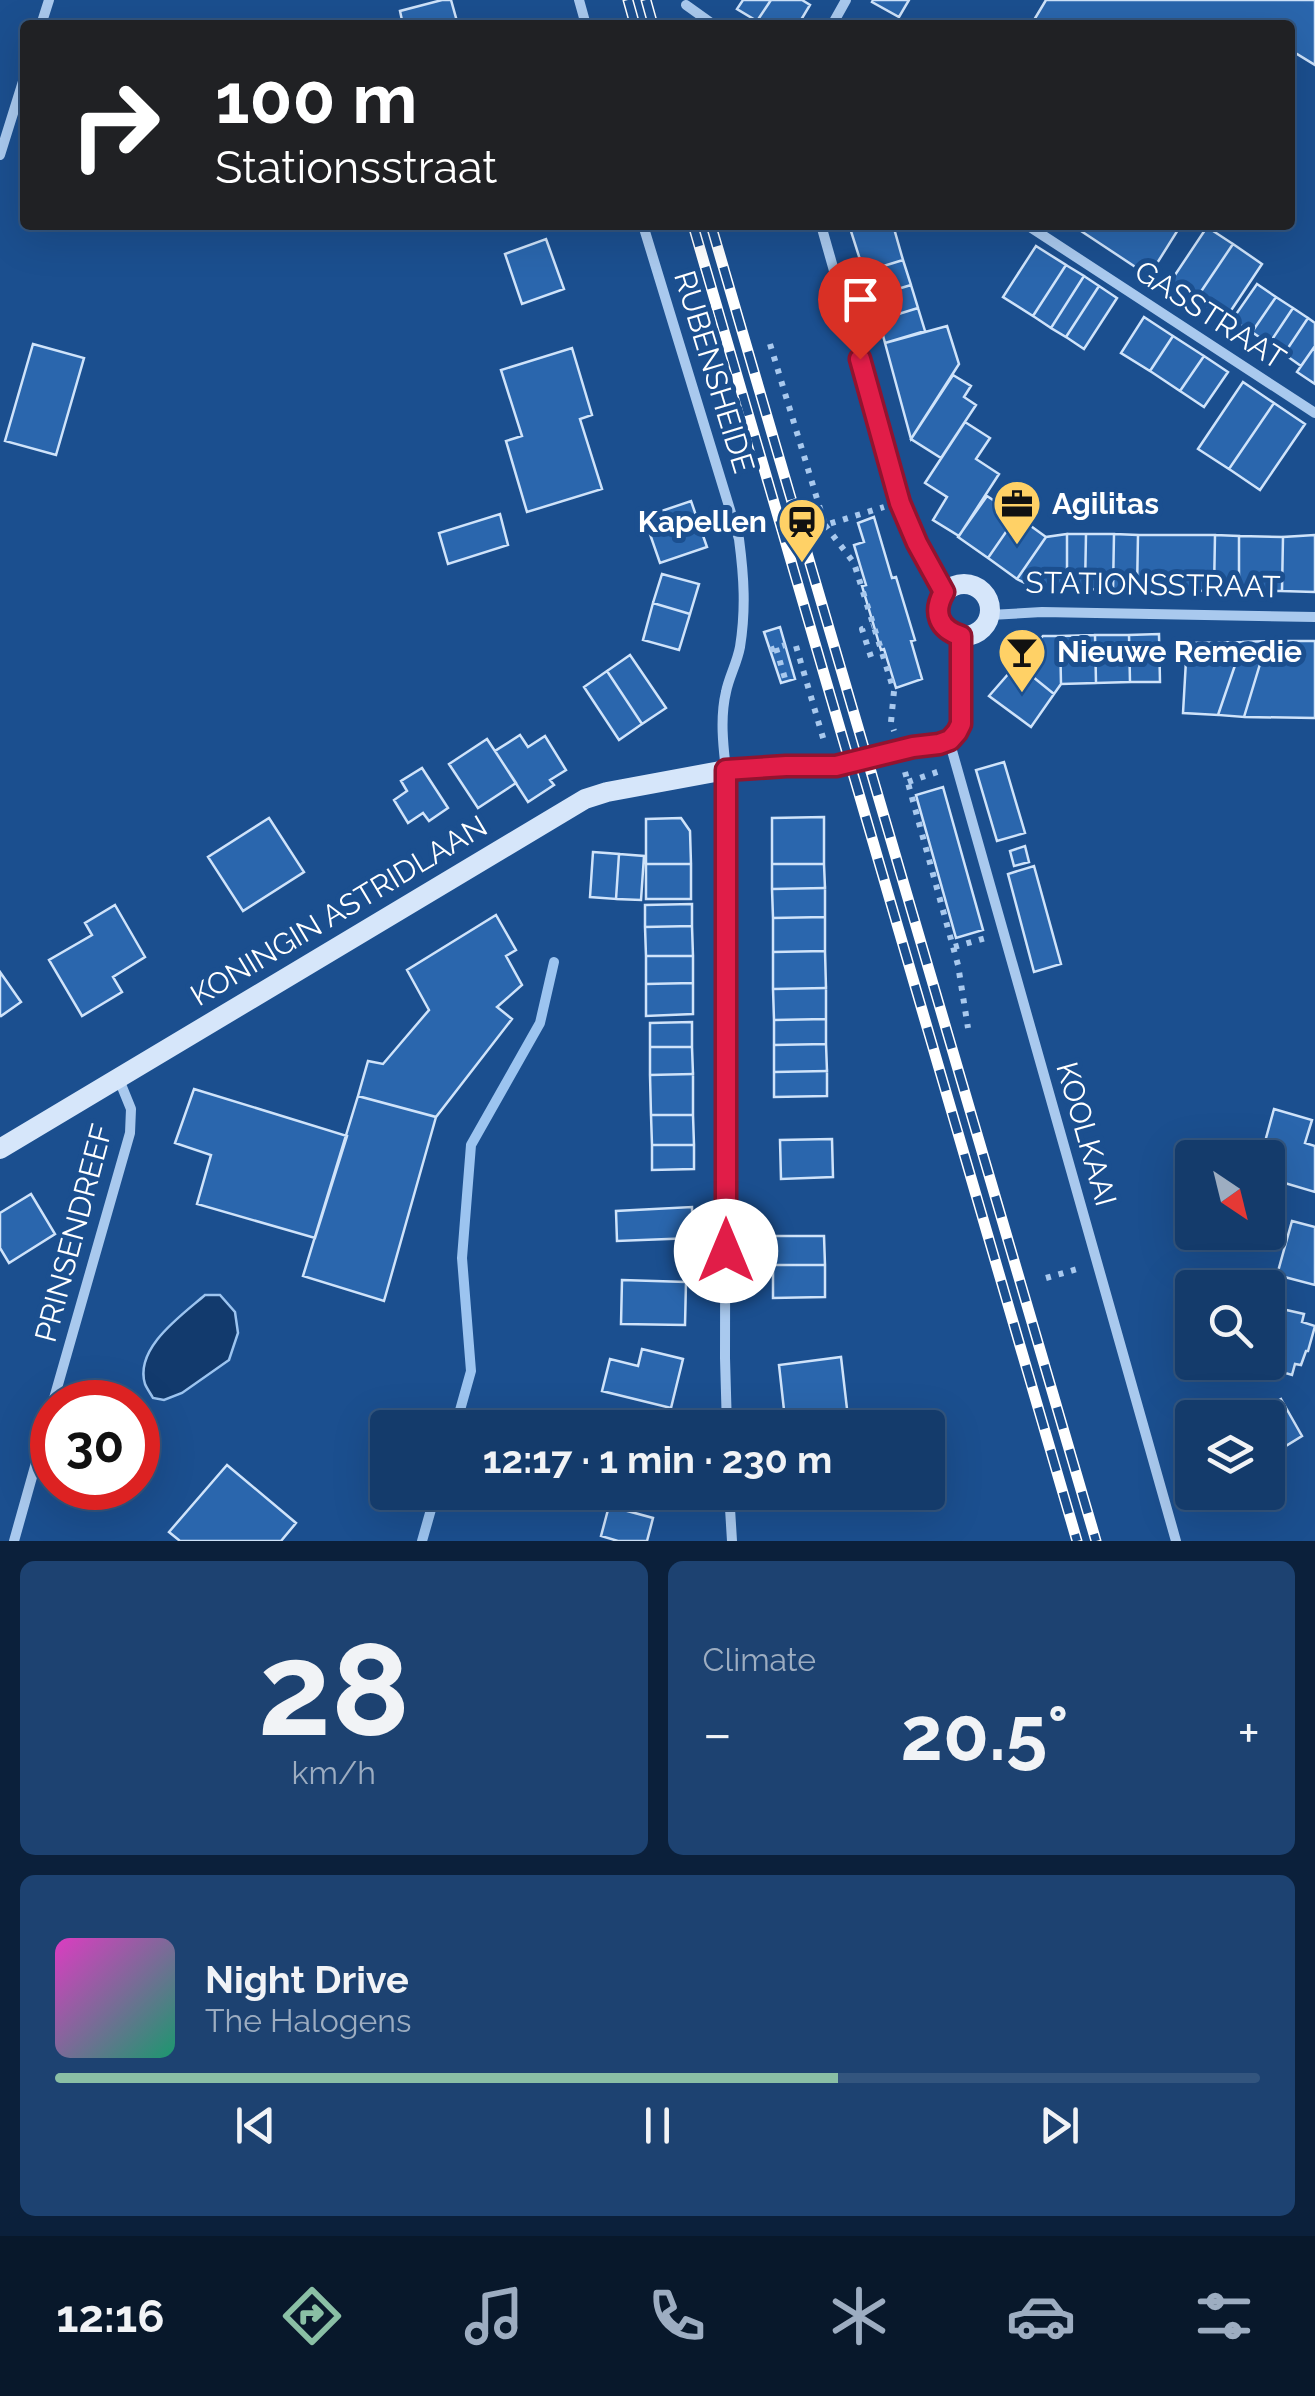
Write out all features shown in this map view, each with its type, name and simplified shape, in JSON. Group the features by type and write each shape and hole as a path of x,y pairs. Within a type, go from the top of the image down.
{"street":[{"path":"686,5 707,20"},
{"path":"0,155 20,91"},
{"name":"RUBENSHEIDE","path":"645,230 739,539 745,586 739,650 725,693 723,746 726,1410"},
{"path":"726,770 824,767 950,740 961,724 961,636 942,625 937,614 944,592 900,503 823,230"},
{"name":"GASSTRAAT","path":"1035,230 1315,413"},
{"name":"STATIONSSTRAAT","path":"944,592 965,583 985,593 990,603 985,627 974,635 961,636"},
{"name":"STATIONSSTRAAT","path":"990,615 1042,612 1315,616"},
{"name":"KOOLKAAI","path":"950,740 1176,1541"},
{"name":"KONINGIN ASTRIDLAAN","path":"0,1149 585,799 726,770"},
{"name":"PRINSENDREEF","path":"60,1380 130,1133 130,1109 118,1076"},
{"name":"PRINSENDREEF","path":"14,1541 30,1485"},
{"path":"730,1510 732,1541"}],"path":[{"path":"770,344 825,525 854,563 894,691 891,722 954,948 968,1028"},
{"path":"825,525 900,503"},
{"path":"871,657 862,629 872,626"},
{"path":"785,645 773,649 786,682"},
{"path":"796,646 824,738 824,767"},
{"path":"908,782 956,766"},
{"path":"954,948 1003,934"},
{"path":"1046,1278 1058,1275"}],"water":[{"path":"205,1295 220,1295 235,1312 238,1333 229,1360 182,1393 164,1400 160,1399 160,1380 144,1380 143,1371 153,1345"}],"building":[{"path":"451,0 457,20 402,20 400,11"},
{"path":"743,0 771,0 758,20 737,9"},
{"path":"771,0 802,0 810,5 801,20 758,20"},
{"path":"873,0 909,0 899,17"},
{"path":"1046,0 1315,0 1315,65 1295,53 1295,20 1034,20"},
{"path":"851,230 894,230 903,260 864,272"},
{"path":"1080,230 1178,230 1149,276"},
{"path":"1205,230 1233,244 1196,299 1171,281"},
{"path":"546,239 564,289 522,304 505,254"},
{"path":"1233,244 1262,264 1226,318 1196,299"},
{"path":"1036,246 1066,265 1033,316 1003,297"},
{"path":"903,260 911,285 871,297 864,272"},
{"path":"1066,265 1084,276 1051,328 1033,316"},
{"path":"1084,276 1099,286 1066,337 1051,328"},
{"path":"1257,284 1276,297 1252,332 1232,320"},
{"path":"911,285 918,308 879,320 871,297"},
{"path":"1099,286 1117,298 1084,349 1066,337"},
{"path":"1276,297 1293,308 1269,344 1252,332"},
{"path":"918,308 925,331 885,343 879,320"},
{"path":"1293,308 1308,318 1284,354 1269,344"},
{"path":"1144,317 1173,336 1150,371 1121,353"},
{"path":"1308,318 1315,323 1315,346 1301,366 1284,354"},
{"path":"947,326 959,364 911,439 885,343"},
{"path":"1173,336 1204,356 1180,391 1150,371"},
{"path":"33,344 84,358 56,455 5,441"},
{"path":"1315,346 1315,384 1297,372"},
{"path":"572,348 592,415 580,419 602,489 527,512 506,441 522,436 501,370"},
{"path":"1204,356 1228,372 1204,407 1180,391"},
{"path":"953,375 971,386 964,397 976,405 941,458 911,439"},
{"path":"1243,382 1274,403 1229,469 1198,449"},
{"path":"1274,403 1305,424 1260,490 1229,469"},
{"path":"965,422 990,438 976,459 999,474 959,536 933,520 947,497 925,483"},
{"path":"987,496 1017,516 988,558 958,537"},
{"path":"691,501 707,547 660,563 644,517"},
{"path":"500,514 508,545 448,564 439,533"},
{"name":"Agilitas","path":"1017,516 1046,537 1017,579 988,558"},
{"path":"874,517 915,640 911,641 922,679 896,688 862,586 866,585 854,545 864,542 858,523"},
{"path":"1067,534 1086,534 1085,589 1067,589"},
{"path":"1067,534 1067,589 1035,588 1017,579 1046,537"},
{"path":"1086,534 1114,534 1113,590 1085,589"},
{"path":"1114,534 1138,535 1137,590 1113,590"},
{"path":"1138,535 1215,535 1214,591 1137,590"},
{"path":"1215,535 1239,536 1239,591 1214,591"},
{"path":"1315,535 1315,592 1282,591 1283,537"},
{"path":"1239,536 1283,537 1282,591 1239,591"},
{"path":"662,574 699,584 690,614 653,603"},
{"path":"653,603 690,614 679,650 643,640"},
{"path":"780,627 795,679 781,683 764,632"},
{"path":"1159,634 1160,682 1130,682 1129,635"},
{"path":"1095,635 1129,635 1130,682 1096,683"},
{"path":"1095,635 1096,683 1061,684 1060,636"},
{"path":"1043,636 1060,636 1061,684 1054,694 1017,664"},
{"path":"1267,641 1315,641 1315,718 1244,717"},
{"path":"1267,641 1244,717 1218,715 1243,642"},
{"path":"1243,642 1218,715 1183,713 1187,643"},
{"path":"630,655 666,708 642,724 607,671"},
{"name":"Nieuwe Remedie","path":"1017,664 1054,694 1031,727 989,696"},
{"path":"607,671 642,724 619,740 584,687"},
{"path":"520,735 528,747 545,736 566,770 550,780 554,785 528,802 495,751"},
{"path":"487,739 516,783 478,808 449,764"},
{"path":"1004,762 1025,833 997,841 976,770"},
{"path":"422,768 448,808 429,821 423,813 408,823 394,800 407,791 401,781"},
{"path":"943,787 983,930 956,938 916,795"},
{"path":"824,817 824,864 772,864 772,818"},
{"path":"269,818 304,872 243,911 208,857"},
{"path":"681,818 690,831 691,864 646,864 646,819"},
{"path":"1025,846 1029,862 1014,866 1010,851"},
{"path":"593,852 619,854 616,899 590,897"},
{"path":"619,854 644,856 641,900 616,899"},
{"path":"646,864 691,864 691,899 646,899"},
{"path":"772,864 824,864 825,888 772,889"},
{"path":"1034,866 1061,964 1034,972 1008,874"},
{"path":"825,888 825,917 773,918 772,889"},
{"path":"692,904 692,926 645,927 645,905"},
{"path":"115,905 145,957 113,977 122,992 82,1016 49,960 92,935 85,923"},
{"path":"496,915 516,950 506,956 522,985 497,1007 512,1019 436,1117 358,1096 368,1061 383,1064 429,1010 407,970"},
{"path":"825,917 825,951 773,952 773,918"},
{"path":"692,926 693,956 646,956 645,927"},
{"path":"825,951 826,988 773,989 773,952"},
{"path":"646,956 693,956 693,983 646,984"},
{"path":"0,972 21,1002 1,1016 0,1015"},
{"path":"693,983 693,1014 646,1016 646,984"},
{"path":"826,988 826,1019 774,1020 773,989"},
{"path":"826,1019 826,1044 774,1045 774,1020"},
{"path":"692,1022 692,1047 650,1047 650,1023"},
{"path":"826,1044 827,1071 774,1072 774,1045"},
{"path":"650,1047 692,1047 693,1074 650,1075"},
{"path":"827,1071 827,1096 774,1097 774,1072"},
{"path":"693,1074 693,1115 651,1115 650,1075"},
{"path":"194,1089 347,1136 315,1238 197,1204 211,1155 175,1143"},
{"path":"358,1096 436,1117 384,1301 303,1276"},
{"path":"1274,1109 1312,1120 1305,1143 1315,1146 1315,1192 1285,1183 1285,1140 1265,1140"},
{"path":"651,1115 693,1115 694,1145 652,1145"},
{"path":"832,1139 833,1177 781,1179 780,1140"},
{"path":"652,1145 694,1145 694,1169 652,1170"},
{"path":"31,1194 55,1234 9,1263 0,1248 0,1213"},
{"path":"692,1207 693,1238 617,1241 616,1211"},
{"path":"1292,1221 1315,1227 1315,1285 1285,1277 1285,1270 1278,1270"},
{"path":"772,1236 824,1236 825,1265 773,1265"},
{"path":"773,1265 825,1265 825,1297 773,1298"},
{"path":"622,1280 686,1282 685,1325 621,1324"},
{"path":"1285,1310 1304,1314 1302,1322 1315,1326 1308,1351 1301,1365 1295,1364 1292,1375 1285,1373"},
{"path":"642,1349 683,1359 671,1408 602,1391 610,1359 638,1366"},
{"path":"841,1357 847,1410 784,1410 779,1365"},
{"path":"1285,1406 1302,1436 1285,1446"},
{"path":"227,1465 296,1523 281,1541 180,1541 169,1532"},
{"path":"608,1510 653,1518 647,1541 618,1541 601,1536"}],"waterway":[{"path":"460,1410 471,1371 462,1258 471,1145 540,1023 554,962"},
{"path":"422,1541 431,1510"}],"railway":[{"path":"628,0 634,20"},
{"path":"646,0 652,20"},
{"path":"694,230 1077,1541"},
{"path":"712,230 1096,1541"}],"place":[{"name":"Agilitas","path":"1017,546"},
{"name":"Kapellen","path":"802,564"},
{"name":"Nieuwe Remedie","path":"1022,694"}],"route":[{"path":"726,1251 726,770 836,766 939,744 950,740 961,724 961,636 942,625 937,614 944,592 900,503 860,359"}]}
